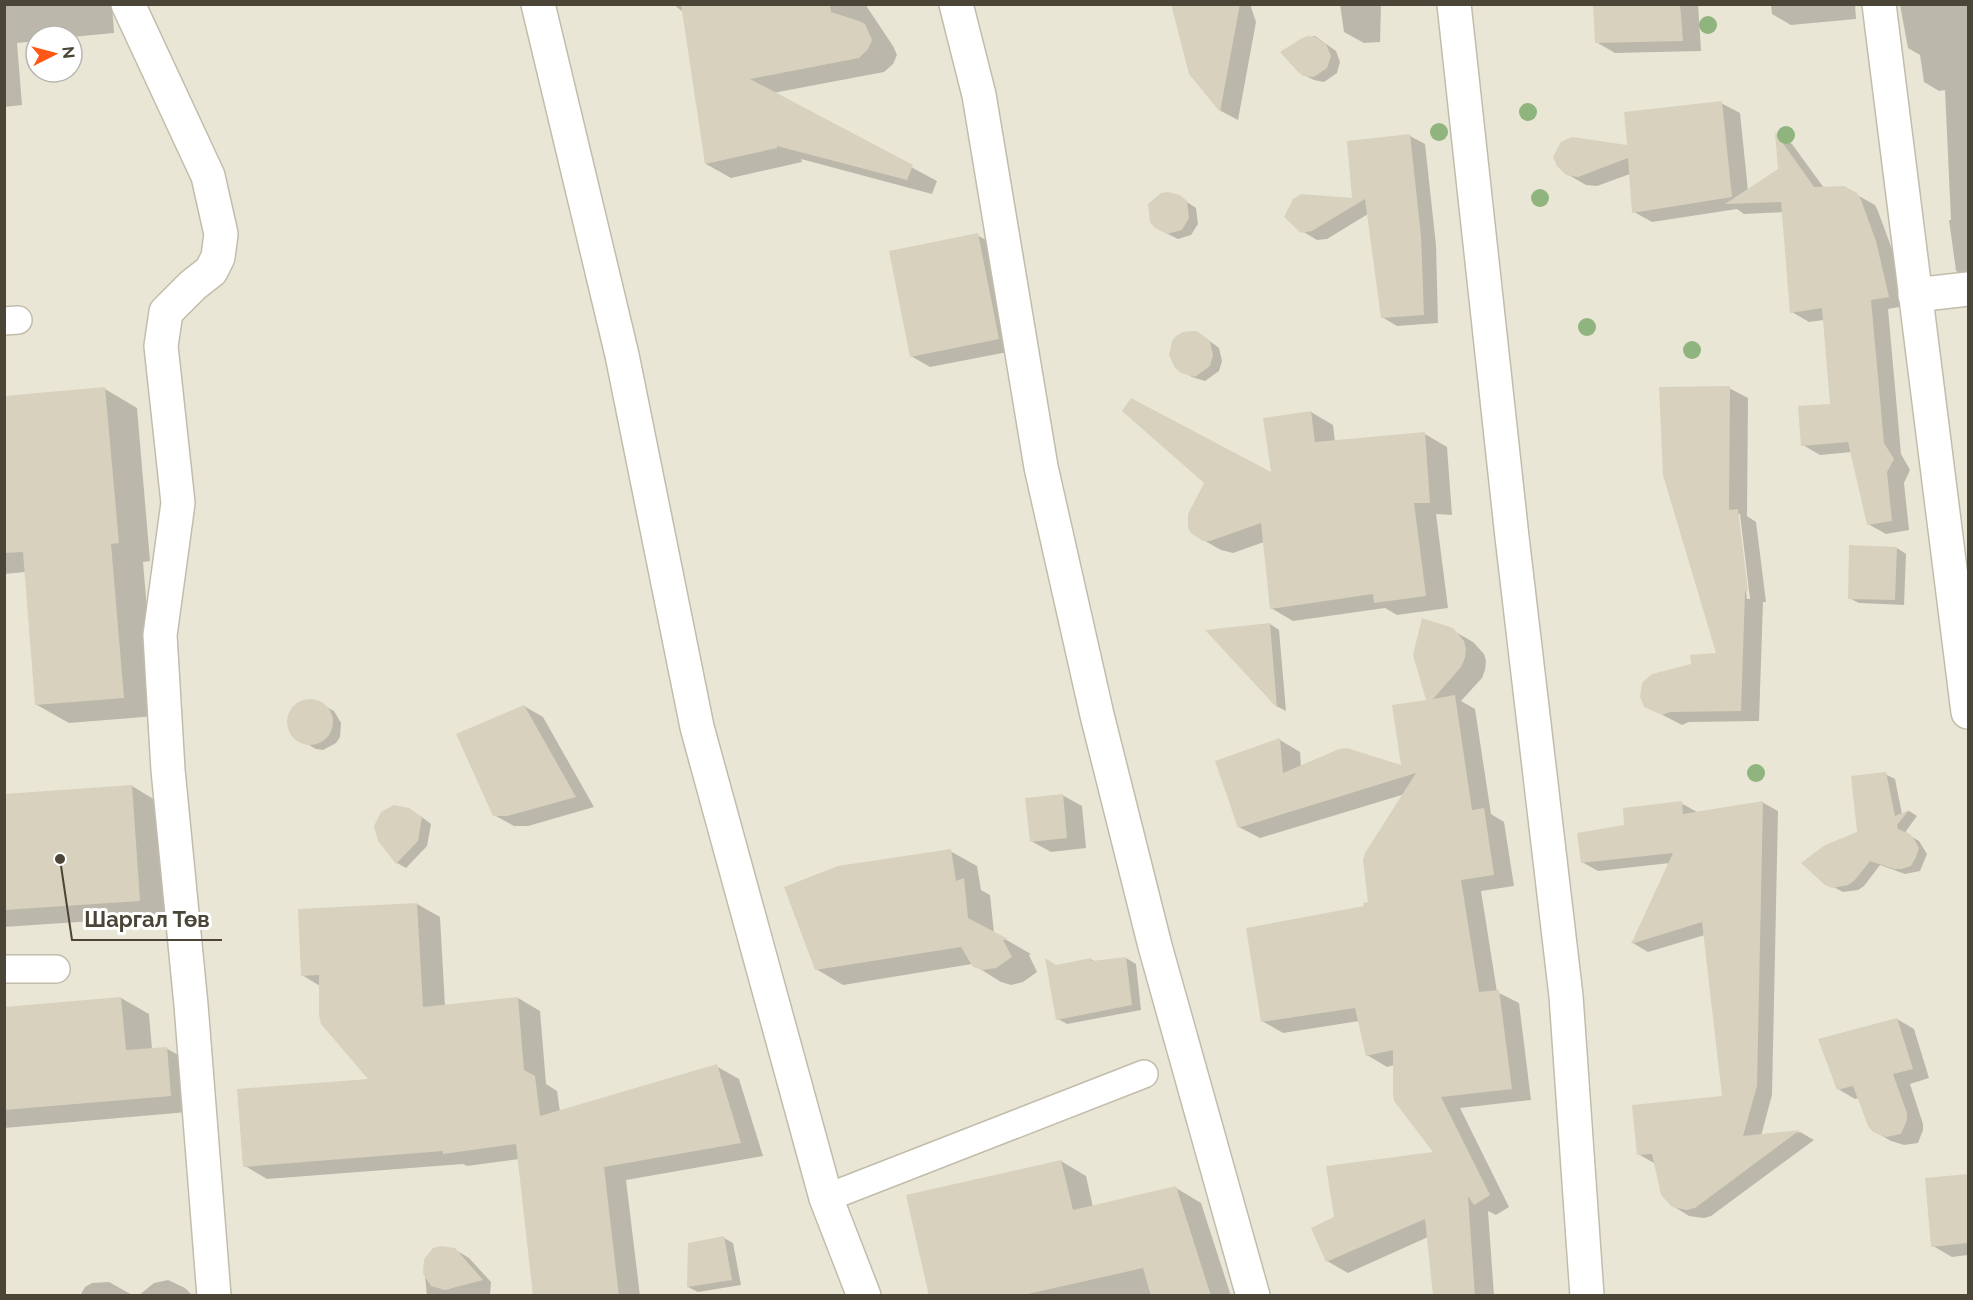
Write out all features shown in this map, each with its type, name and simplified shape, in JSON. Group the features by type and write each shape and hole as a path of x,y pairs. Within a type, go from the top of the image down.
{"street":[{"path":"128,4 208,176 221,234 218,257 211,271 166,312 161,346 178,503 160,646 168,770 191,1005 214,1296"},
{"path":"538,4 621,355 698,727 826,1198 864,1296"},
{"path":"956,4 979,95 1041,467 1097,715 1155,946 1253,1296"},
{"path":"1454,4 1512,537 1566,996 1587,1296"},
{"path":"1879,4 1968,712"},
{"path":"1916,295 1968,290"}],"lane":[{"path":"4,969 56,969"},
{"path":"826,1198 1144,1074"}],"shaded area":[{"path":"5,5 1968,5 1968,1295 5,1295"}],"building":[{"path":"681,4 830,4 831,12 865,24 872,40 868,49 859,58 750,79 913,165 907,180 777,146 777,148 705,164"},
{"path":"1171,4 1240,4 1220,112 1189,74"},
{"path":"1593,4 1680,4 1683,41 1595,43"},
{"path":"1308,36 1315,37 1326,44 1331,56 1327,68 1314,77 1303,76 1280,52"},
{"path":"1722,101 1732,197 1632,213 1628,158 1578,177 1566,175 1557,166 1553,157 1561,142 1573,137 1627,145 1624,112"},
{"path":"1775,132 1814,187 1844,186 1857,193 1876,241 1889,297 1871,300 1884,443 1894,459 1887,472 1892,521 1867,525 1848,442 1801,446 1798,406 1830,404 1822,308 1790,313 1781,202 1725,204 1778,169"},
{"path":"1410,134 1421,236 1424,315 1381,318 1365,199 1312,231 1301,233 1284,217 1293,199 1301,194 1352,198 1347,141"},
{"path":"1161,193 1180,195 1187,201 1189,218 1182,230 1167,234 1155,228 1150,222 1148,204"},
{"path":"978,233 999,339 910,357 889,251"},
{"path":"1197,331 1210,341 1213,355 1210,366 1195,377 1181,373 1175,368 1169,355 1172,341 1176,336 1183,332"},
{"path":"1730,386 1729,510 1738,509 1748,591 1745,592 1741,711 1670,712 1662,715 1644,707 1640,697 1642,683 1652,674 1691,664 1690,655 1716,653 1663,475 1659,387"},
{"path":"105,387 119,543 111,544 124,698 35,705 23,552 4,553 4,396"},
{"path":"1131,398 1271,472 1263,418 1311,411 1315,442 1425,432 1430,503 1414,503 1426,596 1374,603 1373,594 1270,609 1261,523 1210,541 1203,541 1192,534 1188,528 1188,514 1204,483 1122,411"},
{"path":"1849,545 1897,547 1895,600 1848,599"},
{"path":"1422,618 1453,628 1464,641 1466,649 1461,667 1433,699 1455,695 1472,810 1484,808 1494,875 1461,880 1479,992 1499,990 1512,1089 1441,1097 1490,1195 1474,1205 1468,1196 1475,1296 1433,1296 1425,1219 1326,1262 1311,1228 1334,1217 1326,1166 1433,1152 1394,1101 1393,1050 1366,1056 1355,1008 1261,1022 1246,928 1364,906 1363,903 1368,902 1363,860 1365,853 1416,773 1238,828 1215,761 1280,738 1283,773 1339,749 1347,748 1401,765 1392,705 1426,700 1413,655"},
{"path":"1270,623 1277,708 1205,630"},
{"path":"310,699 326,706 333,722 326,738 310,745 294,738 287,722 294,706"},
{"path":"524,705 576,797 507,816 493,816 456,734"},
{"path":"1886,772 1895,816 1909,810 1897,825 1898,829 1910,834 1914,839 1919,848 1916,857 1911,866 1901,869 1870,861 1848,885 1832,888 1825,885 1801,863 1825,845 1857,832 1851,776"},
{"path":"132,785 140,901 4,910 4,794"},
{"path":"1063,794 1067,838 1030,842 1025,798"},
{"path":"1682,801 1683,814 1763,801 1757,1086 1743,1136 1800,1130 1695,1208 1687,1210 1672,1207 1661,1195 1652,1154 1637,1155 1632,1105 1722,1096 1702,922 1631,944 1673,853 1581,863 1577,833 1624,825 1623,808"},
{"path":"394,805 409,808 422,817 418,841 396,864 378,841 374,826 381,812"},
{"path":"951,849 956,881 964,878 968,918 1008,939 1003,940 1012,957 996,968 983,970 973,967 961,947 815,970 784,887 838,866"},
{"path":"417,903 423,1007 518,997 524,1070 535,1076 540,1116 717,1064 741,1143 604,1167 619,1296 533,1296 516,1144 443,1154 443,1151 243,1167 237,1089 368,1079 321,1024 319,975 301,976 298,909"},
{"path":"1126,957 1132,1005 1056,1020 1045,958 1056,965 1091,958 1092,961"},
{"path":"121,997 126,1050 167,1047 171,1096 4,1110 4,1007"},
{"path":"1897,1018 1913,1069 1893,1074 1907,1113 1907,1120 1901,1134 1886,1137 1873,1132 1868,1126 1853,1086 1837,1090 1818,1039"},
{"path":"1061,1160 1073,1210 1176,1186 1211,1296 1151,1296 1143,1268 1019,1296 929,1296 906,1195"},
{"path":"1968,1174 1968,1243 1931,1247 1925,1178"},
{"path":"724,1236 732,1280 687,1287 688,1243"},
{"path":"440,1246 455,1248 483,1280 445,1290 431,1286 423,1274 424,1259 433,1248"}],"place":[{"name":"Шаргал Төв","path":"60,859"}]}
